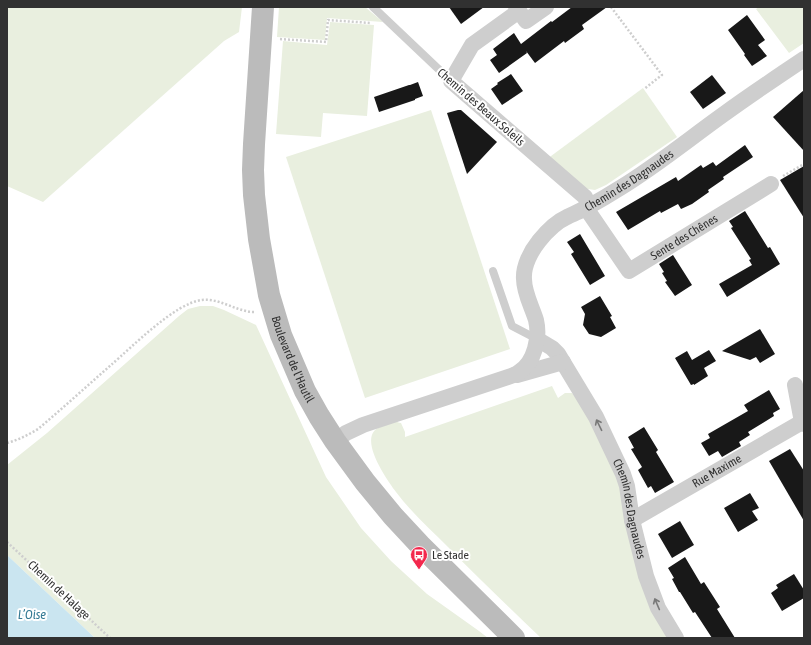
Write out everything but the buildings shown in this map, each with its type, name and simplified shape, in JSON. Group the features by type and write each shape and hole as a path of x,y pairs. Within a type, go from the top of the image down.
{"main road":[{"name":"Boulevard de l'Hautil","path":"263,7 254,144 254,195 262,257 269,295 281,335 305,391 319,416 363,479 393,516 420,545 514,638"}],"street":[{"path":"450,81 472,45 517,9 526,21 546,7"},
{"name":"Chemin des Dagnaudes","path":"511,376 520,372 528,364 536,345 536,320 524,286 525,268 531,252 550,228 565,217 587,207 620,188 804,59"},
{"name":"Chemin des Beaux Soleils","path":"450,81 585,197 587,207"},
{"name":"Sente des Chênes","path":"587,207 628,271 771,184"},
{"name":"Chemin des Dagnaudes","path":"537,339 552,348 558,354 596,417 623,474 627,486 632,520 646,576 658,608 676,638"},
{"name":"Chemin des Dagnaudes","path":"335,441 346,433 363,425 511,376 562,362"},
{"name":"Rue Maxime","path":"632,520 803,423 795,385"}],"lane":[{"name":"Chemin des Beaux Soleils","path":"373,7 450,81"},
{"path":"493,271 512,326 537,339"}],"path":[{"path":"611,7 662,75 644,89"},
{"path":"274,39 326,42 328,20 392,25"},
{"path":"771,184 804,164"},
{"path":"7,443 18,440 38,429 157,325 180,308 192,302 210,300 246,312 273,310"},
{"name":"Chemin de Halage","path":"7,542 110,638"}],"green space":[{"path":"7,7 242,7 239,32 224,41 43,202 7,186"},
{"path":"279,7 365,7 383,22 327,18 325,40 277,37"},
{"path":"759,7 804,7 804,43 789,53 756,9"},
{"path":"330,22 374,25 367,116 323,113 321,137 276,134 283,41 327,45"},
{"path":"643,88 677,137 606,185 595,190 581,188 547,159"},
{"path":"431,110 510,349 365,398 286,157"},
{"path":"200,306 213,306 256,325 326,477 361,528 391,561 427,594 488,638 95,638 7,555 7,465 47,433 179,316 188,309"},
{"path":"552,386 558,398 565,393 572,393 592,419 619,477 669,638 541,638 482,582 414,513 392,486 376,460 371,441 373,433 378,428 389,423 401,423 405,432 405,437"}],"water":[{"name":"L’Oise","path":"7,555 95,638 7,638"}],"place":[{"name":"Le Stade","path":"419,570"}]}
